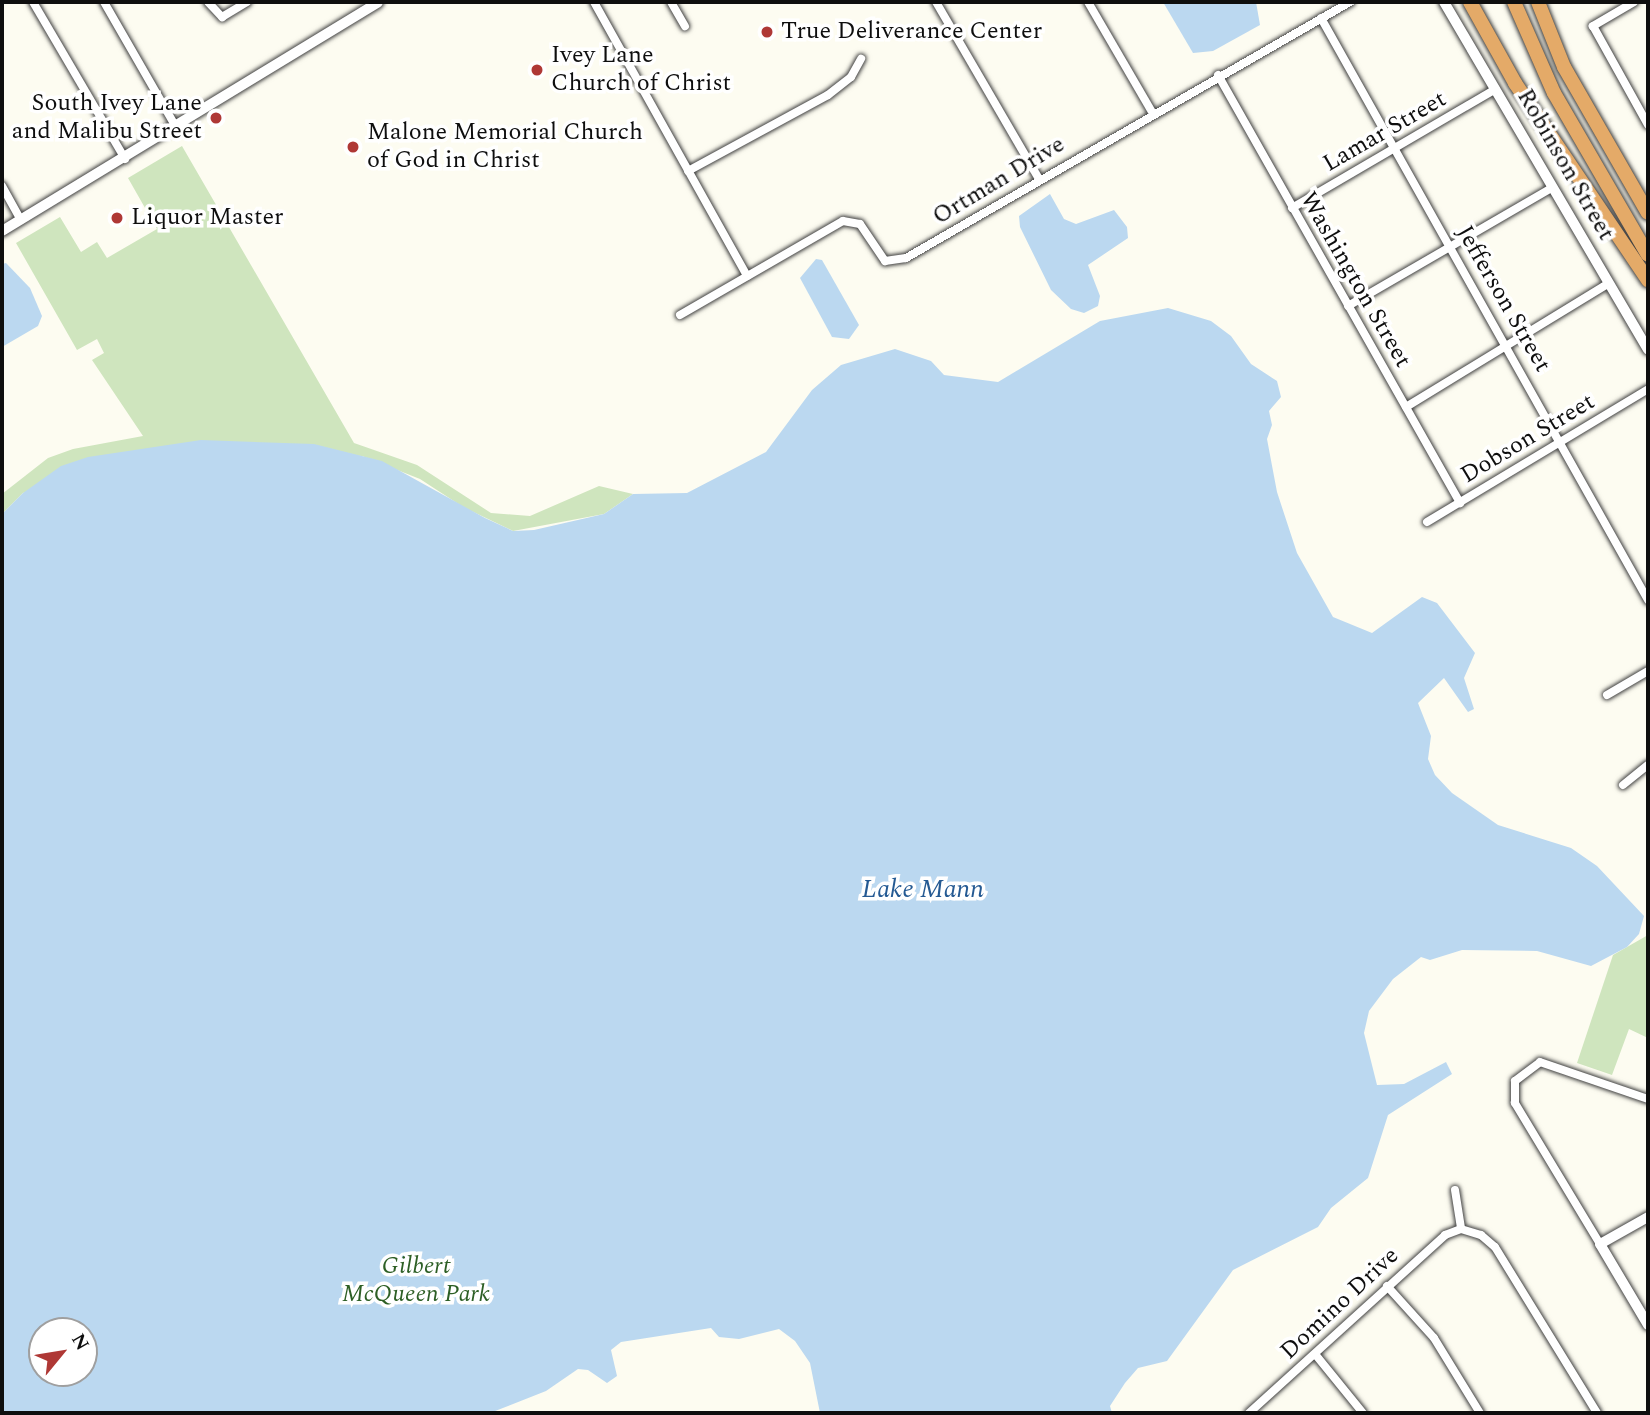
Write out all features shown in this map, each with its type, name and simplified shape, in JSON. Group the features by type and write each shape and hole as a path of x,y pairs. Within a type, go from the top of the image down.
{"highway":[{"path":"1470,2 1515,83 1648,280"},
{"path":"1514,2 1554,93 1648,255"},
{"path":"1538,2 1564,66 1648,213"}],"street":[{"path":"33,2 125,159"},
{"path":"104,2 176,127"},
{"path":"208,2 222,17 247,2"},
{"path":"2,231 125,159 378,2"},
{"path":"594,2 747,276"},
{"path":"671,2 685,26"},
{"path":"936,2 1039,179"},
{"path":"1088,2 1152,112"},
{"name":"Ortman Drive","path":"680,315 851,220 865,229 880,256 897,262 1152,112 1350,2"},
{"name":"Robinson Street","path":"1444,2 1648,350"},
{"path":"1634,2 1592,26 1648,125"},
{"name":"Jefferson Street","path":"1321,18 1562,441 1648,600"},
{"path":"688,171 828,95 851,77 861,59"},
{"name":"Washington Street","path":"1218,75 1460,503"},
{"name":"Lamar Street","path":"1292,208 1496,89"},
{"path":"2,186 21,220"},
{"path":"1348,306 1553,187"},
{"path":"1406,407 1609,283"},
{"name":"Dobson Street","path":"1427,522 1648,389"},
{"path":"1607,695 1648,671"},
{"path":"1623,785 1648,765"},
{"path":"1648,1099 1540,1062 1515,1081 1515,1103 1648,1325"},
{"path":"1455,1190 1461,1230 1481,1235 1495,1247 1597,1413"},
{"path":"1600,1244 1648,1217"},
{"name":"Domino Drive","path":"1249,1413 1445,1235 1461,1230"},
{"path":"1388,1286 1434,1338 1480,1413"},
{"path":"1315,1354 1363,1413"}],"green space":[{"path":"182,146 354,443 417,465 491,513 530,516 599,486 633,494 604,514 513,531 463,507 420,479 362,456 153,448 23,493 2,514 2,494 48,458 73,449 143,436 92,360 104,353 97,339 77,350 16,243 60,217 81,252 97,242 107,258 157,229 128,178"},
{"path":"1648,935 1648,1038 1629,1029 1612,1075 1577,1063 1613,955"}],"water":[{"path":"1163,2 1256,2 1260,25 1213,51 1193,53"},
{"path":"1050,194 1064,219 1076,224 1114,210 1127,227 1128,238 1088,265 1100,296 1098,306 1084,313 1071,309 1051,290 1020,227 1019,216"},
{"path":"816,259 822,260 859,325 849,339 832,337 800,278"},
{"path":"6,263 30,288 42,316 38,326 2,347 2,264"},
{"name":"Lake Mann","path":"1168,308 1211,321 1231,336 1251,364 1277,381 1281,397 1269,411 1272,425 1267,439 1277,492 1297,553 1333,617 1372,633 1422,597 1437,603 1475,653 1464,678 1474,709 1468,712 1444,678 1418,703 1431,736 1428,759 1435,775 1452,793 1498,825 1571,848 1597,866 1644,916 1639,934 1627,947 1591,966 1537,951 1462,950 1430,960 1421,957 1393,979 1369,1011 1364,1033 1377,1085 1404,1084 1446,1062 1452,1074 1388,1115 1368,1178 1331,1208 1318,1227 1233,1270 1167,1361 1138,1368 1125,1383 1110,1406 1112,1413 820,1413 810,1363 795,1341 779,1329 739,1339 719,1337 711,1328 621,1342 611,1350 617,1376 607,1383 588,1370 578,1369 546,1391 490,1413 2,1413 2,514 23,493 61,466 88,457 201,440 314,444 382,461 513,531 534,530 604,514 633,494 687,493 766,452 812,390 841,365 895,349 931,361 944,375 998,382 1100,321"}],"place":[{"name":"True Deliverance Center","path":"767,32"},
{"name":"Ivey Lane Church of Christ","path":"537,70"},
{"name":"South Ivey Lane and Malibu Street","path":"216,118"},
{"name":"Malone Memorial Church of God in Christ","path":"353,147"},
{"name":"Liquor Master","path":"117,218"}],"park label":[{"name":"Gilbert McQueen Park","path":"416,1281"}]}
